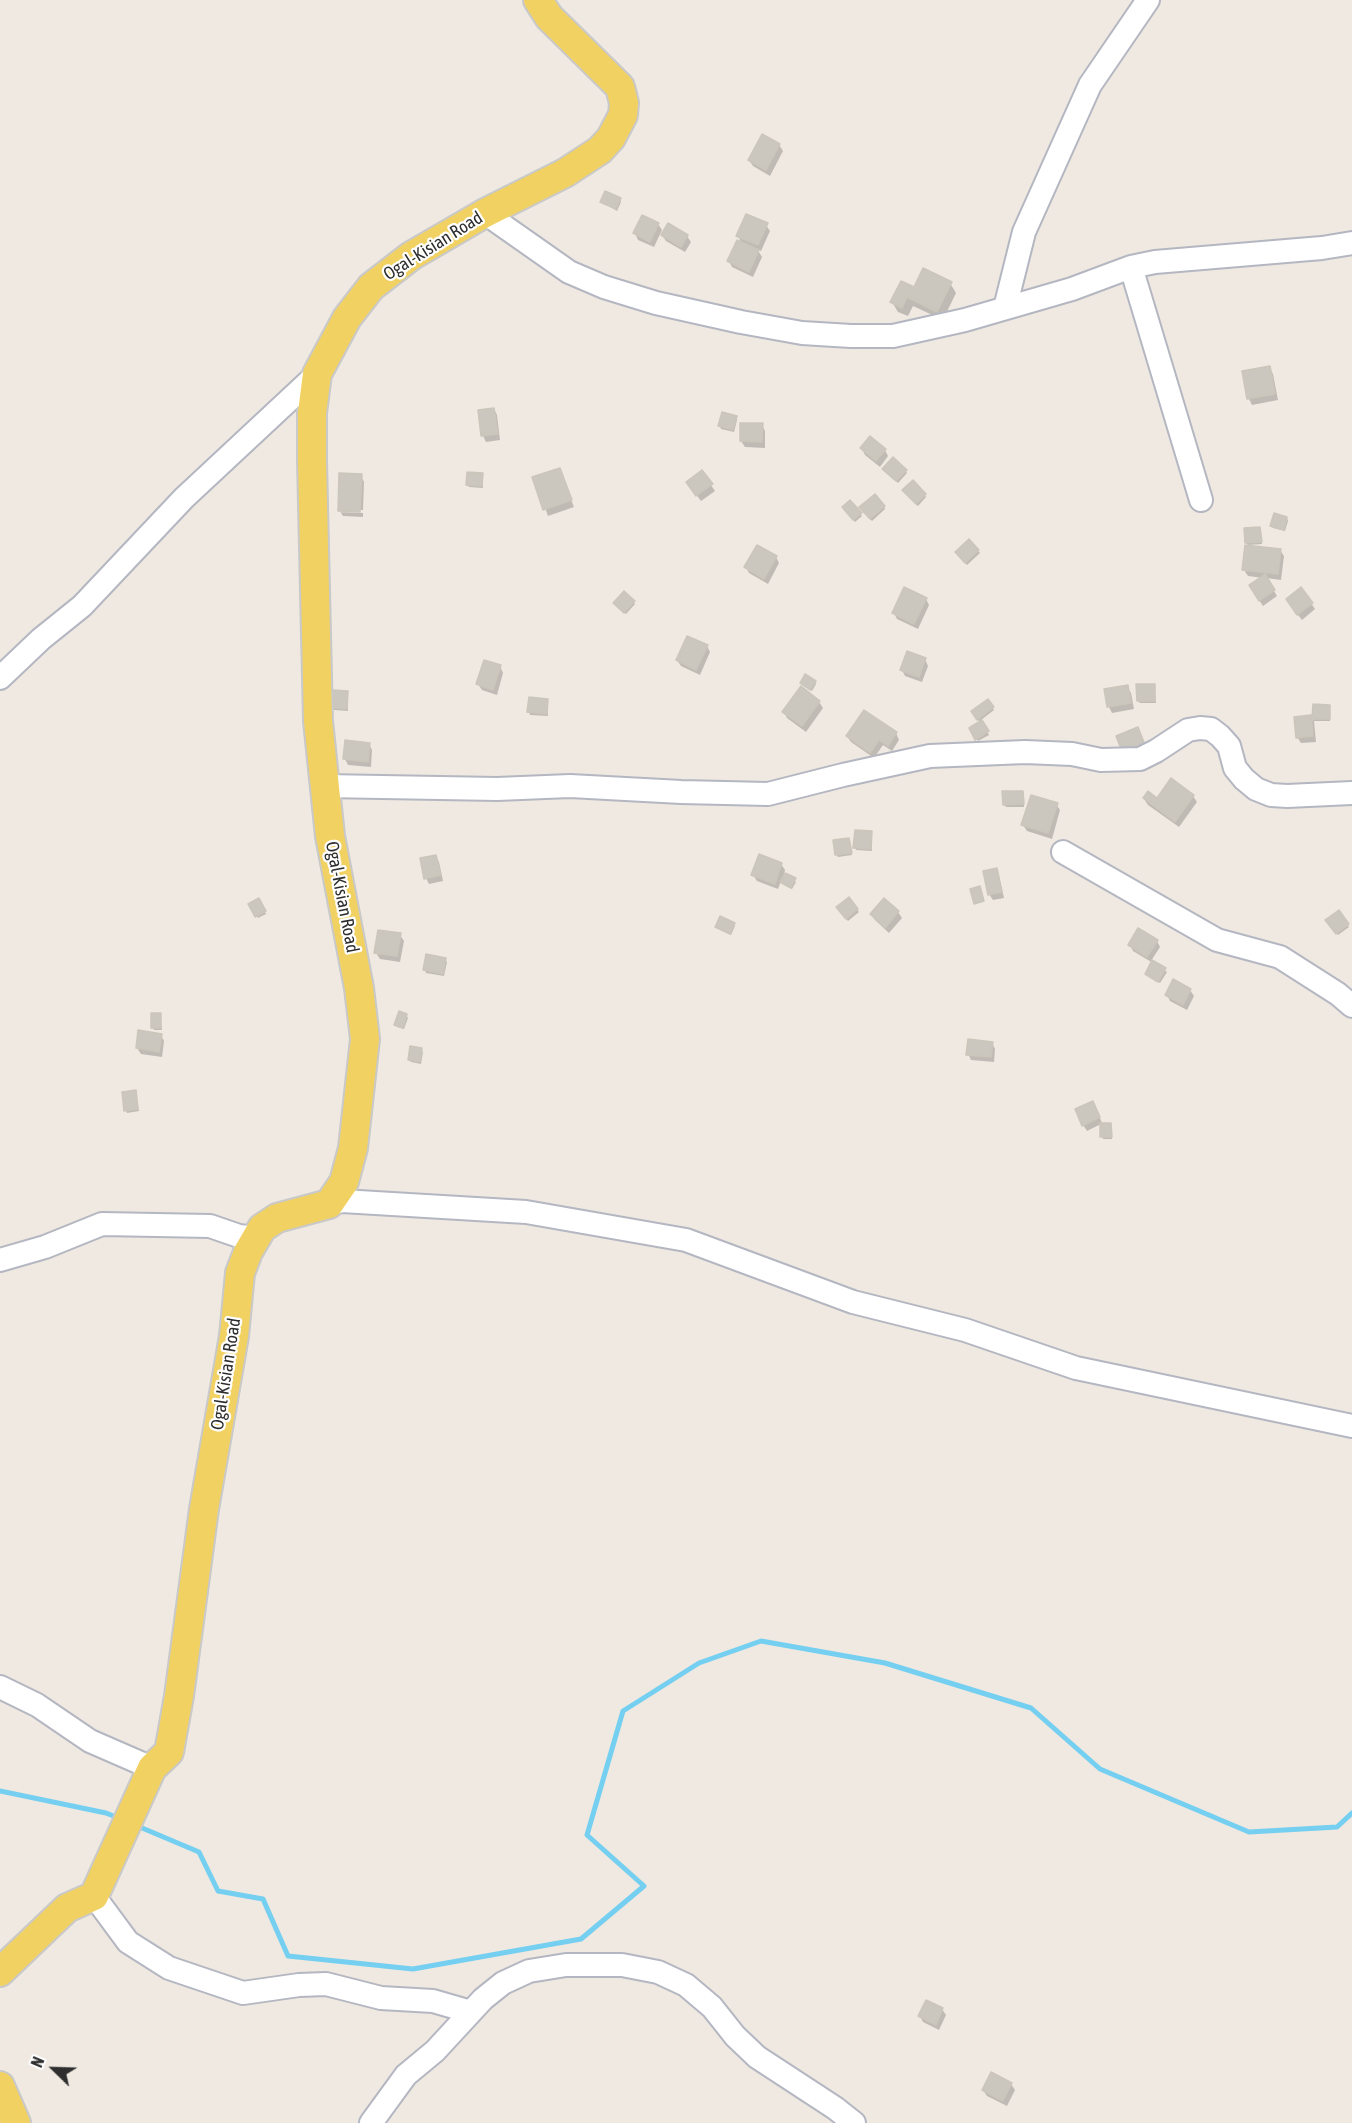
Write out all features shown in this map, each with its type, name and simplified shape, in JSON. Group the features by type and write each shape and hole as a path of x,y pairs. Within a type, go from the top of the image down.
{"main road":[{"name":"Ogal-Kisian Road","path":"94,1896 152,1768 169,1752 179,1696 204,1509 234,1336 240,1273 248,1252 262,1228 277,1218 329,1204 344,1182 353,1148 365,1039 359,988 330,836 318,721 312,413 317,374 347,318 371,287 411,256 485,213 565,173 600,150 611,138 623,115 624,103 620,87 549,17 538,0"},
{"path":"0,1972 67,1908 94,1896"},
{"path":"0,2086 16,2123"}],"street":[{"path":"1005,308 1024,232 1090,85 1148,0"},
{"path":"485,213 569,272 595,283 656,303 741,322 802,333 851,336 893,336 965,320 1072,289 1131,267 1155,262 1323,248 1352,243"},
{"path":"1131,267 1201,500"},
{"path":"0,678 41,639 82,606 184,498 317,374"},
{"path":"324,786 497,789 570,786 768,794 930,756 1025,752 1072,754 1101,760 1140,759 1188,730 1200,728 1211,729 1220,736 1229,746 1236,768 1256,789 1271,795 1287,796 1352,793"},
{"path":"1063,852 1217,940 1280,957 1338,994 1352,1006"},
{"path":"329,1204 342,1201 526,1212 686,1240 854,1302 965,1330 1076,1368 1352,1426"},
{"path":"0,1260 45,1247 102,1224 210,1226 239,1236 256,1238"},
{"path":"0,1687 36,1705 90,1741 152,1768"},
{"path":"94,1896 129,1942 169,1968 243,1993 299,1984 326,1984 381,1998 433,2001 471,2012"},
{"path":"371,2123 406,2075 435,2051 483,1999 503,1983 529,1971 566,1965 622,1965 658,1972 686,1985 712,2007 735,2036 757,2058 836,2108 854,2123"}],"building":[{"path":"762,134 780,144 766,170 748,160"},
{"path":"605,191 621,198 616,209 600,202"},
{"path":"746,214 768,223 758,245 736,236"},
{"path":"642,215 659,223 650,242 633,233"},
{"path":"668,223 688,235 681,247 661,235"},
{"path":"737,240 759,250 749,272 727,261"},
{"path":"923,268 952,282 937,312 907,297 902,308 890,302 901,281 914,287"},
{"path":"1270,366 1275,394 1247,399 1242,371"},
{"path":"494,408 498,434 481,436 478,410"},
{"path":"722,412 737,416 733,430 718,426"},
{"path":"740,423 763,423 762,442 740,441"},
{"path":"870,436 886,449 876,461 860,448"},
{"path":"893,457 907,470 896,481 882,469"},
{"path":"560,468 572,500 543,510 532,477"},
{"path":"702,470 713,484 696,496 686,482"},
{"path":"467,472 483,473 482,486 466,485"},
{"path":"339,473 362,474 360,512 338,511"},
{"path":"913,480 926,494 916,504 902,490"},
{"path":"875,494 885,506 870,519 859,507"},
{"path":"850,500 862,513 853,520 842,507"},
{"path":"1274,513 1287,517 1284,530 1270,526"},
{"path":"1260,527 1262,542 1245,543 1244,528"},
{"path":"969,539 979,550 965,563 955,552"},
{"path":"757,545 777,556 764,579 744,567"},
{"path":"1245,545 1281,549 1278,574 1242,570"},
{"path":"1265,574 1275,590 1259,601 1249,585"},
{"path":"904,587 927,598 914,624 892,613"},
{"path":"1301,587 1313,603 1297,615 1286,599"},
{"path":"624,591 635,601 624,613 613,603"},
{"path":"687,636 708,645 696,670 676,660"},
{"path":"907,651 926,658 919,677 900,670"},
{"path":"484,660 501,665 493,690 476,684"},
{"path":"805,674 816,681 810,690 800,683"},
{"path":"1136,684 1155,684 1155,701 1137,701"},
{"path":"1128,685 1131,703 1107,707 1104,689"},
{"path":"801,686 820,701 802,726 782,712"},
{"path":"332,690 348,691 347,709 331,708"},
{"path":"529,697 548,699 547,714 527,712"},
{"path":"988,699 994,707 977,720 971,711"},
{"path":"1313,704 1330,705 1330,719 1312,719"},
{"path":"864,710 897,732 888,746 879,740 870,753 846,736"},
{"path":"1311,715 1313,736 1296,738 1294,717"},
{"path":"982,720 989,731 975,740 969,728"},
{"path":"1138,727 1145,745 1123,754 1116,736"},
{"path":"345,740 370,743 368,762 343,759"},
{"path":"1171,778 1194,795 1175,822 1143,798 1148,791 1157,798"},
{"path":"1002,791 1023,791 1024,804 1003,805"},
{"path":"1031,795 1058,803 1048,833 1021,825"},
{"path":"855,830 872,831 871,849 853,848"},
{"path":"849,838 852,853 835,855 833,840"},
{"path":"759,854 782,863 775,884 751,875"},
{"path":"436,855 441,875 424,879 420,858"},
{"path":"997,868 1002,892 988,895 983,871"},
{"path":"785,873 796,878 791,888 780,882"},
{"path":"980,886 984,901 974,904 970,889"},
{"path":"849,897 858,909 846,919 836,907"},
{"path":"259,898 266,911 255,917 248,904"},
{"path":"884,898 899,911 885,928 870,914"},
{"path":"1339,910 1349,924 1336,934 1325,920"},
{"path":"720,916 735,923 730,934 715,927"},
{"path":"1138,928 1158,940 1147,957 1128,945"},
{"path":"378,930 401,933 397,956 374,953"},
{"path":"426,954 446,958 443,974 423,970"},
{"path":"1152,960 1166,968 1158,982 1145,974"},
{"path":"1173,979 1191,989 1183,1005 1165,995"},
{"path":"399,1011 407,1014 403,1028 394,1025"},
{"path":"151,1013 161,1013 161,1028 151,1028"},
{"path":"138,1030 162,1034 159,1052 136,1048"},
{"path":"968,1039 993,1042 991,1057 966,1055"},
{"path":"410,1046 422,1048 420,1062 408,1060"},
{"path":"136,1090 138,1109 124,1111 122,1092"},
{"path":"1093,1101 1100,1117 1082,1126 1075,1109"},
{"path":"1100,1123 1111,1123 1112,1137 1100,1137"},
{"path":"926,2000 943,2008 936,2025 918,2016"},
{"path":"991,2072 1012,2083 1003,2101 982,2090"}],"waterway":[{"path":"135,1825 199,1852 218,1891 263,1899 288,1956 413,1969 581,1939 644,1886 587,1835 623,1711 699,1663 761,1641 885,1663 1031,1708 1100,1769 1249,1832 1337,1827 1352,1813"},
{"path":"0,1791 106,1813 121,1819"}]}
